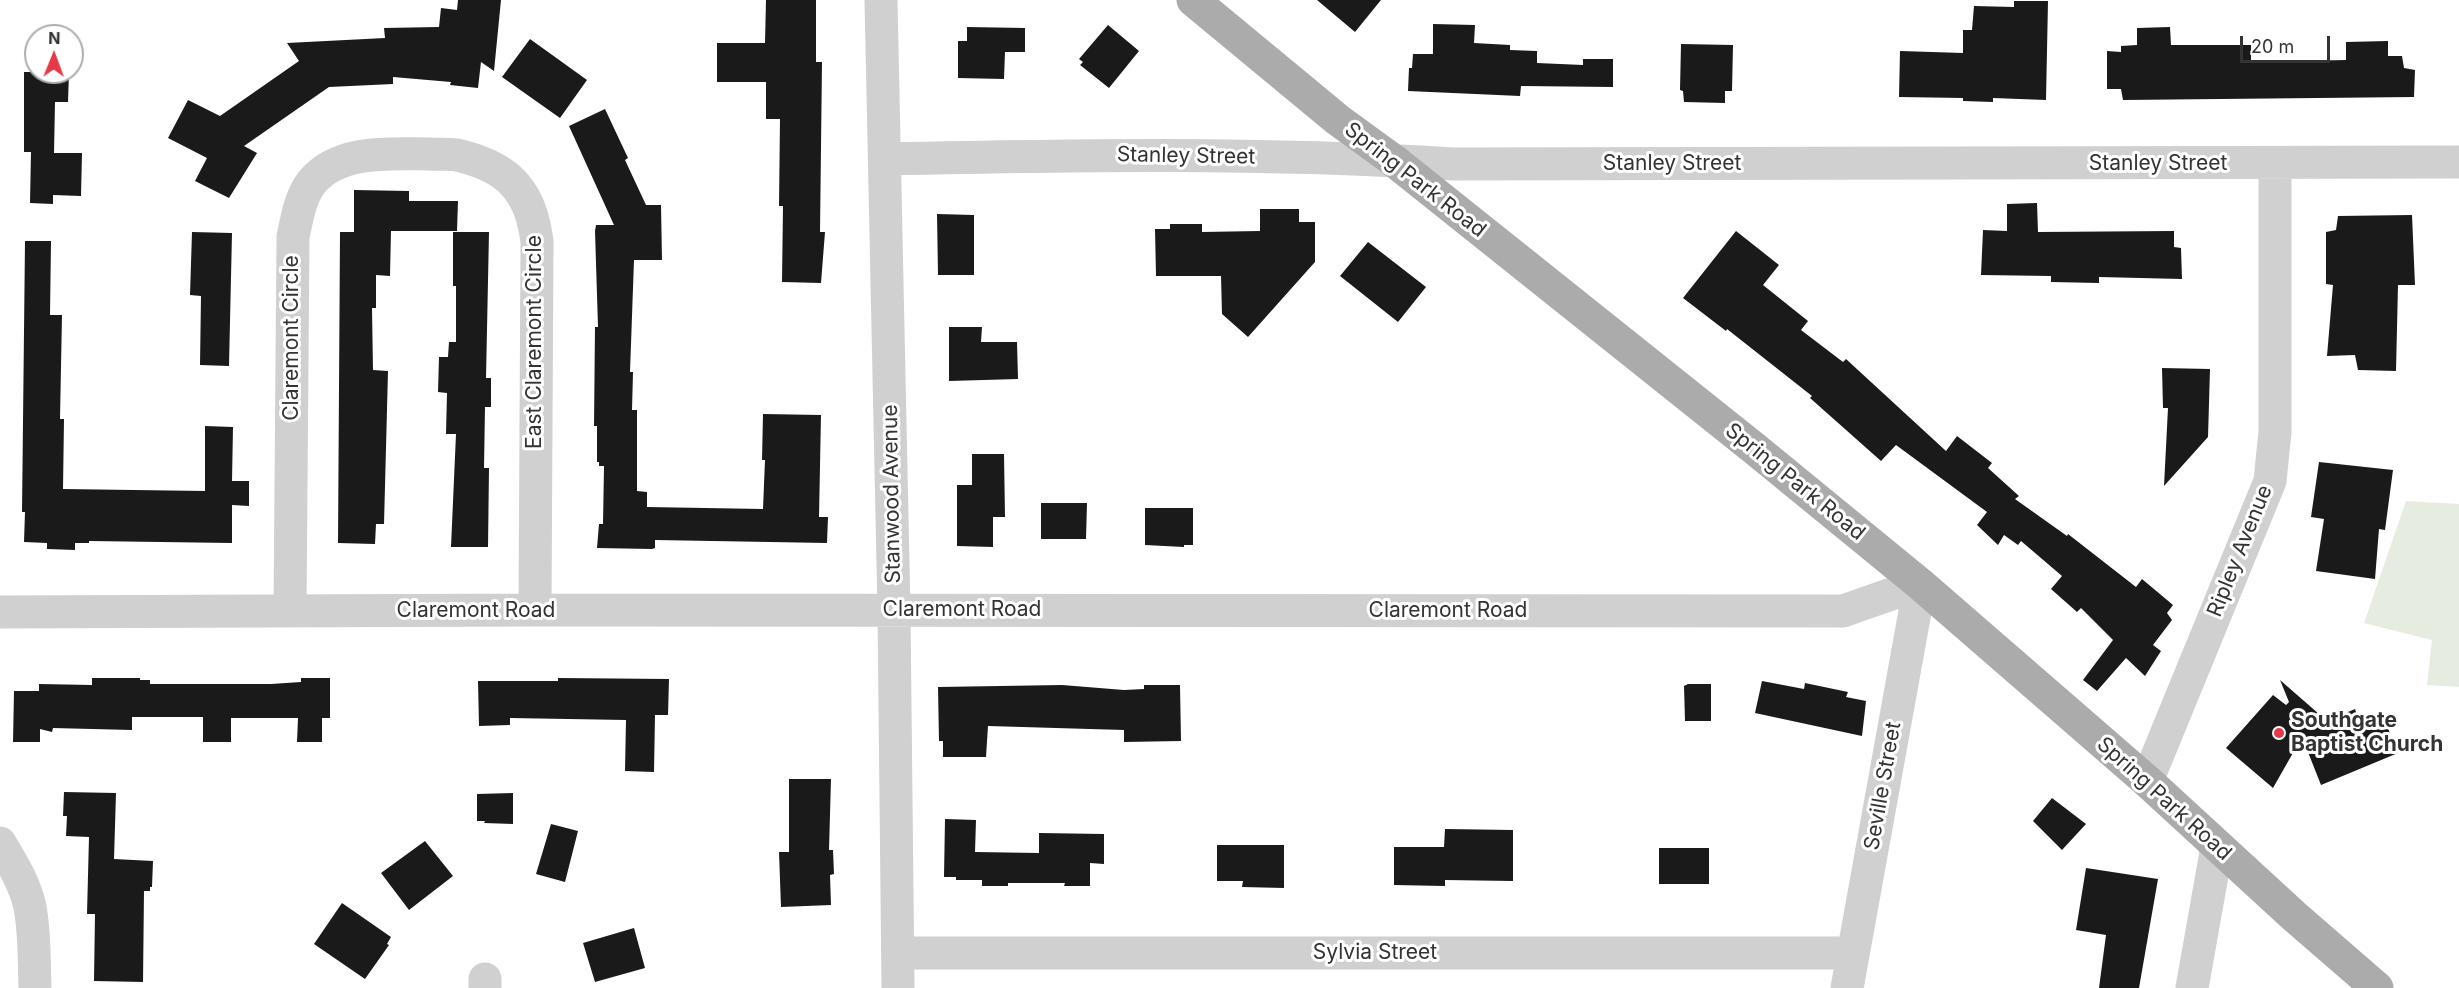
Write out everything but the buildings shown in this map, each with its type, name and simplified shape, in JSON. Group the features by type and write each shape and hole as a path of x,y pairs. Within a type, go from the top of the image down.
{"main road":[{"name":"Spring Park Road","path":"1193,0 1338,120 1393,160 1920,584 2147,781 2217,847 2377,988"}],"street":[{"name":"Stanwood Avenue","path":"881,0 894,610 898,988"},
{"name":"East Claremont Circle","path":"418,154 458,155 492,167 516,186 532,212 537,241 535,610"},
{"name":"Claremont Circle","path":"290,611 293,237 299,206 312,182 333,165 364,156 418,154"},
{"name":"Stanley Street","path":"886,159 1082,154 1393,160 1452,164 2459,162"},
{"name":"Ripley Avenue","path":"2147,781 2270,481 2275,432 2275,164"},
{"name":"Claremont Road","path":"0,612 1843,611 1920,584"},
{"name":"Seville Street","path":"1847,988 1920,584"},
{"path":"0,843 15,868 29,905 33,930 34,988"},
{"path":"2192,988 2217,847"},
{"name":"Sylvia Street","path":"898,953 1853,953"}],"shaded area":[{"path":"2406,501 2459,504 2459,687 2427,685 2432,640 2364,623"}],"place":[{"name":"Southgate Baptist Church","path":"2279,733"}]}
